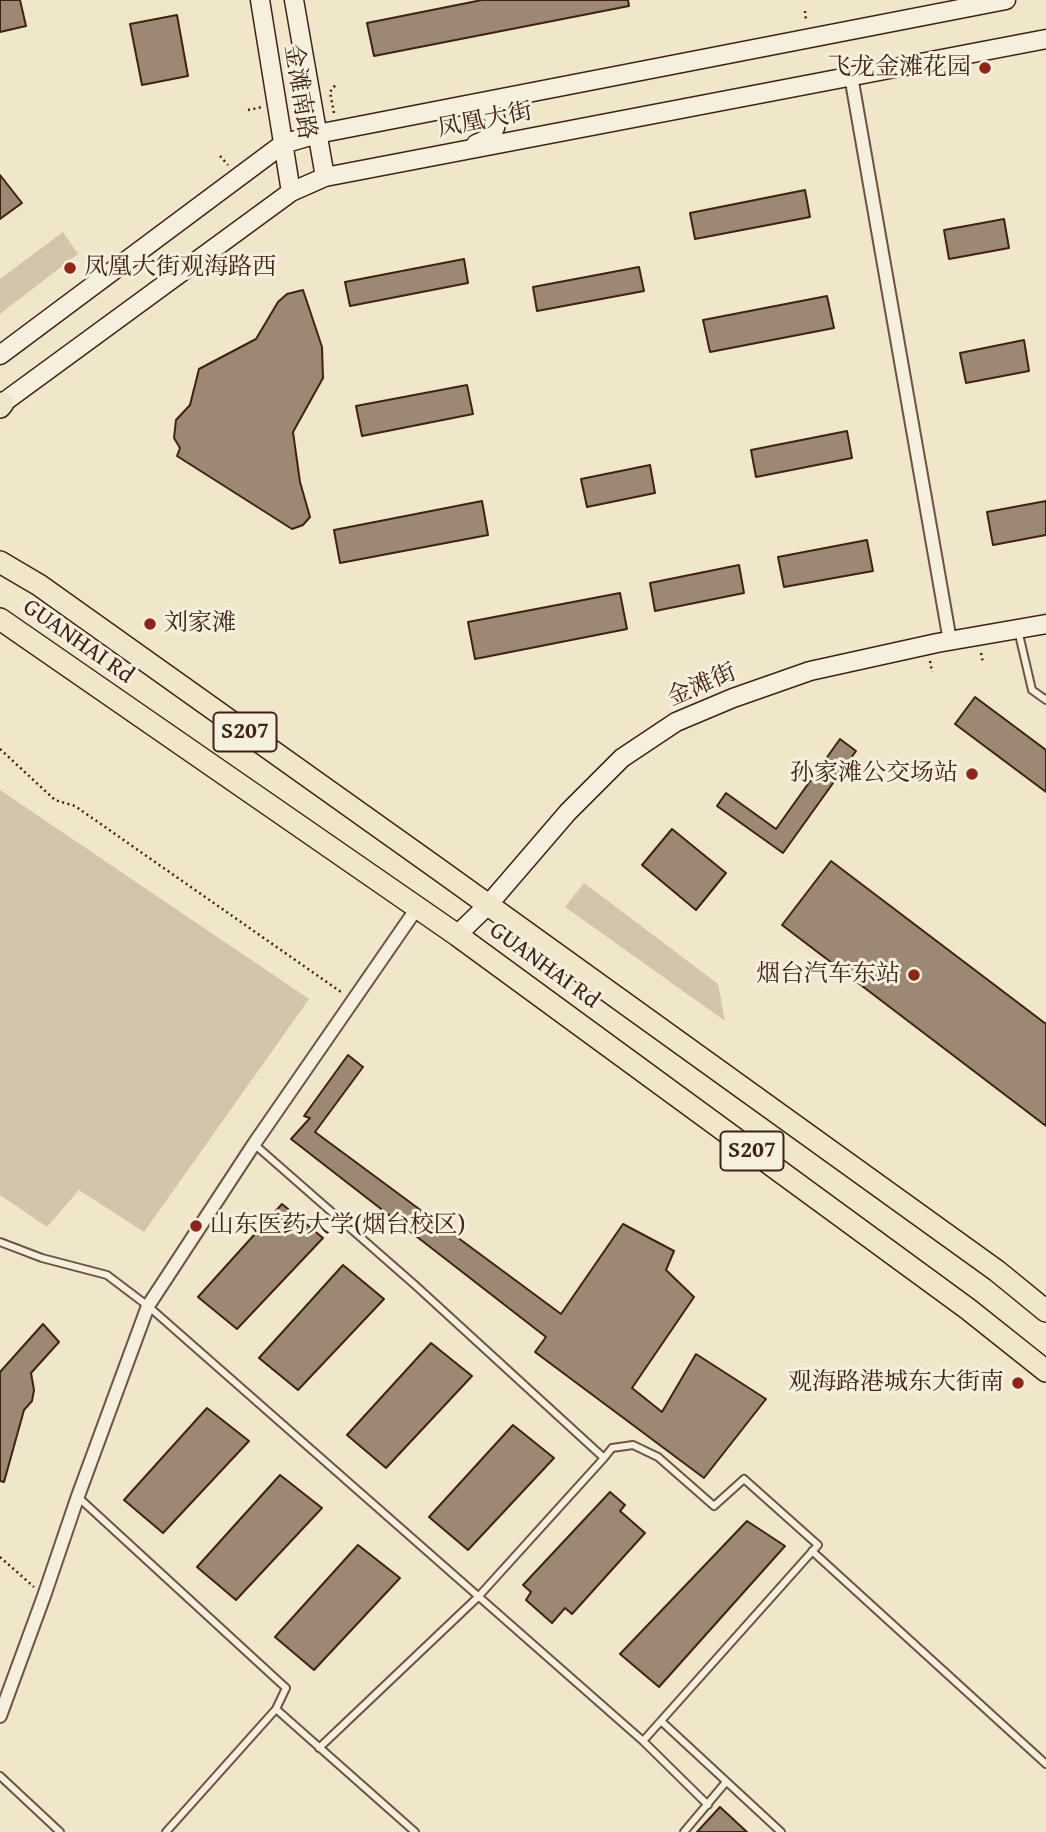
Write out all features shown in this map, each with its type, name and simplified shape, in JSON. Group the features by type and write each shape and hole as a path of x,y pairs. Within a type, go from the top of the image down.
{"main road":[{"name":"金滩南路","path":"260,0 291,192"},
{"name":"金滩南路","path":"294,0 325,177"},
{"name":"凤凰大街","path":"0,355 283,144 317,134 1006,0"},
{"name":"凤凰大街","path":"1,405 291,192 325,177 1046,39"},
{"path":"436,111 479,107 489,110 494,116 494,132 486,140 450,153"},
{"path":"0,544 39,585"},
{"name":"GUANHAI Rd","path":"0,562 39,585 488,905 997,1271 1046,1311"},
{"name":"GUANHAI Rd","path":"0,619 457,935 968,1308 1046,1371"},
{"name":"金滩街","path":"457,935 488,905 568,812 622,758 676,722 733,698 810,671 1046,624"}],"street":[{"path":"851,76 950,641"},
{"path":"0,1716 148,1306 254,1144 417,908"}],"lane":[{"path":"1017,628 1032,690 1046,700"},
{"path":"254,1144 415,1285 604,1458"},
{"path":"0,1242 42,1258 107,1275 148,1306 643,1741 708,1805"},
{"path":"319,1748 478,1597 612,1448 633,1445 658,1457 714,1506 744,1479 818,1545 643,1741"},
{"path":"78,1496 286,1688 276,1709 166,1832"},
{"path":"812,1551 1046,1763"},
{"path":"276,1709 415,1832"},
{"path":"661,1721 781,1832"},
{"path":"0,1776 60,1832"},
{"path":"684,1832 726,1782"}],"path":[{"path":"804,11 807,24"},
{"path":"0,749 55,800 75,806 341,992"},
{"path":"0,1557 44,1596"}],"shaded area":[{"path":"63,232 78,254 0,314 0,279"},
{"path":"0,790 309,999 144,1232 79,1190 47,1227 0,1195"},
{"path":"584,883 718,984 725,1021 565,907"}],"building":[{"path":"0,0 20,0 26,26 0,32"},
{"path":"482,0 628,0 629,6 374,56 367,23"},
{"path":"177,15 188,76 142,85 130,24"},
{"path":"0,175 22,203 0,219"},
{"path":"805,190 810,217 695,239 690,213"},
{"path":"1004,219 1009,248 949,259 944,230"},
{"path":"464,259 468,283 350,306 345,282"},
{"path":"639,267 644,291 537,311 533,287"},
{"path":"303,290 322,347 323,378 293,432 300,482 310,517 303,525 292,529 177,456 180,448 174,438 176,420 190,405 199,369 256,339 278,302 287,294"},
{"path":"827,296 834,328 710,352 703,320"},
{"path":"1024,340 1029,371 966,383 960,353"},
{"path":"467,385 473,414 362,436 356,406"},
{"path":"847,431 852,458 756,477 751,450"},
{"path":"650,465 655,493 587,507 581,479"},
{"path":"482,501 488,535 340,563 334,530"},
{"path":"1046,501 1046,535 993,545 987,512"},
{"path":"867,540 873,571 784,587 778,557"},
{"path":"739,565 744,593 655,611 650,583"},
{"path":"620,593 627,629 475,659 468,622"},
{"path":"975,697 1046,750 1046,792 955,724"},
{"path":"840,739 856,751 783,853 717,806 726,793 776,829"},
{"path":"672,829 726,873 696,910 642,865"},
{"name":"烟台汽车东站","path":"831,861 1046,1024 1046,1126 782,925"},
{"path":"348,1055 363,1067 315,1132 561,1314 623,1224 674,1251 666,1270 694,1297 632,1388 662,1412 696,1354 766,1399 704,1478 535,1352 546,1337 291,1139 310,1118 304,1116"},
{"path":"282,1204 323,1238 237,1329 198,1297"},
{"path":"343,1265 384,1299 298,1390 259,1358"},
{"path":"43,1324 59,1342 31,1373 34,1390 32,1401 24,1410 4,1482 0,1481 0,1372"},
{"path":"431,1343 472,1376 386,1468 347,1435"},
{"path":"207,1408 249,1441 163,1533 124,1500"},
{"path":"513,1425 554,1458 468,1550 429,1517"},
{"path":"280,1475 322,1508 236,1600 197,1567"},
{"path":"610,1492 625,1505 620,1511 645,1533 572,1614 565,1608 552,1623 526,1600 531,1592 523,1585"},
{"path":"747,1521 785,1546 659,1687 620,1654"},
{"path":"358,1545 400,1578 314,1670 275,1637"},
{"path":"720,1807 747,1832 697,1832"}],"place":[{"name":"飞龙金滩花园","path":"985,68"},
{"name":"凤凰大街观海路西","path":"70,268"},
{"name":"刘家滩","path":"150,624"},
{"name":"孙家滩公交场站","path":"972,774"},
{"name":"烟台汽车东站","path":"914,975"},
{"name":"山东医药大学(烟台校区)","path":"196,1226"},
{"name":"观海路港城东大街南","path":"1018,1383"}]}
